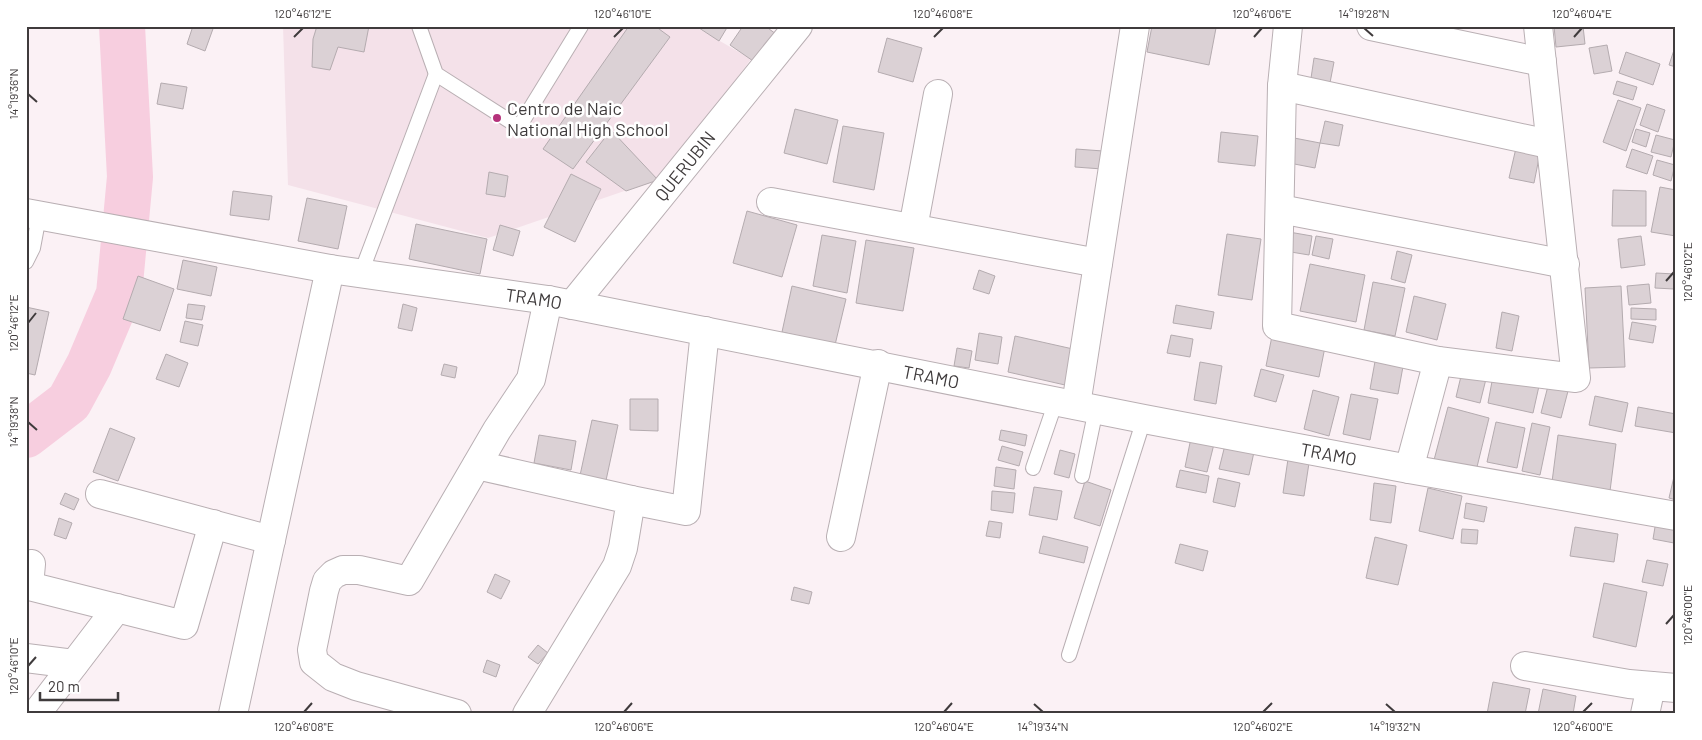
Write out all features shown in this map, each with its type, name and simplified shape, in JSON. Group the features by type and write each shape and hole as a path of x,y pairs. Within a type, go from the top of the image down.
{"street":[{"name":"QUERUBIN","path":"560,302 798,26"},
{"path":"1076,405 1135,26"},
{"path":"1288,26 1282,86 1277,326 1438,361 1576,378 1565,264 1549,144 1538,26"},
{"path":"1371,26 1542,62"},
{"path":"1282,86 1549,144"},
{"path":"913,228 938,94"},
{"path":"771,202 1098,262"},
{"path":"1280,209 1565,264"},
{"name":"TRAMO","path":"33,214 330,269 560,302 1409,469 1676,516"},
{"path":"233,714 330,269"},
{"path":"457,714 356,686 333,677 314,662 312,650 327,581 342,570 358,570 409,580 476,465 531,379 560,302"},
{"path":"476,465 686,511 705,331"},
{"path":"1409,469 1438,361"},
{"path":"841,537 878,364"},
{"path":"100,494 271,540"},
{"path":"527,714 617,566 624,548 631,500"},
{"path":"32,564 29,586 184,625 213,524"},
{"path":"36,714 117,608"},
{"path":"26,658 74,664"},
{"path":"1524,666 1664,687 1645,714"}],"lane":[{"path":"418,26 436,74 519,127 580,26"},
{"path":"361,274 436,74"},
{"path":"26,262 33,248 33,214"},
{"path":"1033,468 1076,405"},
{"path":"1076,405 1082,476"},
{"path":"1070,655 1144,418"}],"shaded area":[{"name":"Centro de Naic National High School","path":"283,26 694,26 751,59 665,177 488,238 288,185"}],"building":[{"path":"193,26 214,26 205,51 187,44"},
{"path":"317,26 369,26 364,52 338,47 330,70 312,67 313,39"},
{"path":"629,26 655,26 670,37 573,169 543,149"},
{"path":"696,26 728,26 719,41"},
{"path":"743,26 765,26 776,34 756,63 730,45"},
{"path":"1152,26 1216,28 1209,65 1147,52"},
{"path":"1554,26 1583,26 1585,44 1556,47"},
{"path":"887,38 922,48 913,82 878,72"},
{"path":"1676,44 1676,67 1669,65"},
{"path":"1607,45 1612,71 1594,74 1589,48"},
{"path":"1626,52 1660,64 1653,85 1619,73"},
{"path":"1314,58 1334,62 1329,88 1310,85"},
{"path":"1617,81 1637,87 1633,100 1613,94"},
{"path":"161,83 187,87 183,109 157,104"},
{"path":"1618,100 1641,108 1626,151 1603,142"},
{"path":"1647,104 1665,110 1658,132 1640,125"},
{"path":"795,109 838,120 827,164 784,153"},
{"path":"1325,121 1343,125 1339,146 1320,143"},
{"path":"843,126 884,133 874,190 833,182"},
{"path":"1636,129 1650,133 1646,147 1632,142"},
{"path":"611,130 658,180 626,191 586,162"},
{"path":"1221,132 1258,136 1255,166 1218,162"},
{"path":"1656,135 1675,140 1671,157 1651,152"},
{"path":"1289,137 1320,143 1315,168 1284,162"},
{"path":"1516,148 1540,153 1534,183 1509,178"},
{"path":"1076,149 1103,151 1102,169 1075,167"},
{"path":"1632,149 1653,156 1647,174 1626,167"},
{"path":"1657,160 1675,165 1671,181 1653,175"},
{"path":"489,172 508,176 505,197 486,194"},
{"path":"571,174 601,189 575,242 544,227"},
{"path":"1660,187 1676,190 1676,236 1651,232"},
{"path":"1613,190 1646,191 1646,226 1612,226"},
{"path":"233,191 272,196 269,220 230,215"},
{"path":"307,198 347,206 338,249 298,241"},
{"path":"747,211 797,225 782,277 733,263"},
{"path":"416,224 487,239 480,274 409,259"},
{"path":"500,225 520,231 513,256 493,250"},
{"path":"1289,232 1312,236 1309,255 1285,251"},
{"path":"1227,234 1261,239 1252,300 1218,295"},
{"path":"822,235 856,241 847,293 813,286"},
{"path":"1316,236 1333,239 1329,259 1312,255"},
{"path":"1641,236 1645,265 1621,268 1618,239"},
{"path":"866,240 914,248 903,311 856,303"},
{"path":"1397,251 1412,255 1405,283 1391,279"},
{"path":"183,260 217,267 211,296 177,289"},
{"path":"1310,264 1365,275 1356,322 1300,311"},
{"path":"979,270 995,276 989,294 973,289"},
{"path":"1656,273 1675,274 1674,289 1655,288"},
{"path":"138,276 174,289 160,331 123,319"},
{"path":"1373,282 1405,288 1395,336 1364,330"},
{"path":"1649,284 1651,303 1629,305 1627,286"},
{"path":"792,286 846,299 835,345 782,332"},
{"path":"1621,286 1625,367 1589,368 1585,288"},
{"path":"1414,296 1446,304 1437,340 1406,332"},
{"path":"188,304 205,306 202,320 186,318"},
{"path":"403,304 417,308 412,331 398,328"},
{"path":"1176,305 1214,312 1211,329 1173,323"},
{"path":"26,307 49,312 35,375 26,373"},
{"path":"1631,308 1656,309 1656,320 1631,319"},
{"path":"1502,312 1519,316 1512,351 1496,348"},
{"path":"185,321 203,325 198,346 180,342"},
{"path":"1632,322 1656,326 1653,343 1629,339"},
{"path":"979,333 1002,337 998,364 975,360"},
{"path":"1171,335 1193,339 1190,357 1167,353"},
{"path":"1015,336 1073,349 1065,385 1008,372"},
{"path":"1272,336 1325,347 1319,377 1266,366"},
{"path":"957,348 972,351 969,368 954,366"},
{"path":"166,354 188,363 179,387 156,379"},
{"path":"1376,356 1404,361 1398,394 1370,389"},
{"path":"1200,362 1222,366 1216,404 1194,400"},
{"path":"444,364 457,367 455,378 441,375"},
{"path":"1261,369 1284,375 1276,402 1254,396"},
{"path":"1462,372 1486,379 1480,403 1456,397"},
{"path":"1493,376 1539,386 1533,413 1488,403"},
{"path":"1548,386 1568,391 1561,418 1541,413"},
{"path":"1313,390 1339,397 1329,436 1304,429"},
{"path":"1351,394 1378,399 1370,440 1343,434"},
{"path":"1595,396 1628,403 1622,432 1589,425"},
{"path":"630,399 658,399 658,431 630,430"},
{"path":"1448,407 1489,418 1476,471 1434,460"},
{"path":"1638,407 1676,414 1676,433 1635,426"},
{"path":"592,420 618,425 605,485 579,480"},
{"path":"1496,422 1525,428 1517,468 1487,462"},
{"path":"1532,423 1550,427 1540,475 1522,471"},
{"path":"110,428 135,438 118,481 93,472"},
{"path":"1001,430 1027,435 1025,446 999,440"},
{"path":"539,435 576,441 571,470 534,463"},
{"path":"1558,435 1616,444 1610,491 1552,482"},
{"path":"1191,438 1214,444 1207,472 1185,467"},
{"path":"1225,445 1254,452 1249,475 1219,469"},
{"path":"1002,446 1023,452 1019,466 998,460"},
{"path":"1060,450 1075,454 1069,478 1054,474"},
{"path":"1288,459 1309,463 1304,496 1283,493"},
{"path":"996,467 1016,470 1014,489 994,486"},
{"path":"1676,468 1676,500 1669,498"},
{"path":"1180,470 1209,476 1206,493 1176,487"},
{"path":"1218,478 1240,483 1235,507 1213,502"},
{"path":"1085,481 1111,490 1100,526 1074,518"},
{"path":"1374,483 1396,486 1391,523 1370,520"},
{"path":"1034,487 1062,491 1057,520 1029,515"},
{"path":"1428,488 1462,496 1453,539 1419,531"},
{"path":"992,491 1015,493 1013,513 991,510"},
{"path":"65,493 79,499 74,510 60,504"},
{"path":"1466,503 1487,507 1484,522 1464,518"},
{"path":"59,518 72,523 66,539 54,535"},
{"path":"989,521 1002,523 1000,538 986,536"},
{"path":"1656,521 1676,525 1674,543 1653,539"},
{"path":"1575,527 1618,534 1614,562 1570,556"},
{"path":"1462,529 1478,530 1477,544 1461,543"},
{"path":"1043,536 1088,547 1084,563 1039,553"},
{"path":"1375,537 1407,545 1398,585 1366,578"},
{"path":"1180,544 1208,551 1203,571 1175,563"},
{"path":"1647,560 1668,564 1663,586 1642,582"},
{"path":"495,574 510,581 501,599 487,592"},
{"path":"1604,583 1647,592 1636,647 1593,637"},
{"path":"794,587 812,592 809,604 791,600"},
{"path":"538,645 548,653 538,664 528,657"},
{"path":"487,660 500,665 496,677 483,672"},
{"path":"1493,682 1530,689 1525,714 1487,714"},
{"path":"1543,689 1576,696 1573,714 1538,714"}],"waterway":[{"path":"26,435 69,402 89,365 119,294 130,177 122,26"}],"place":[{"name":"Centro de Naic National High School","path":"497,118"}]}
